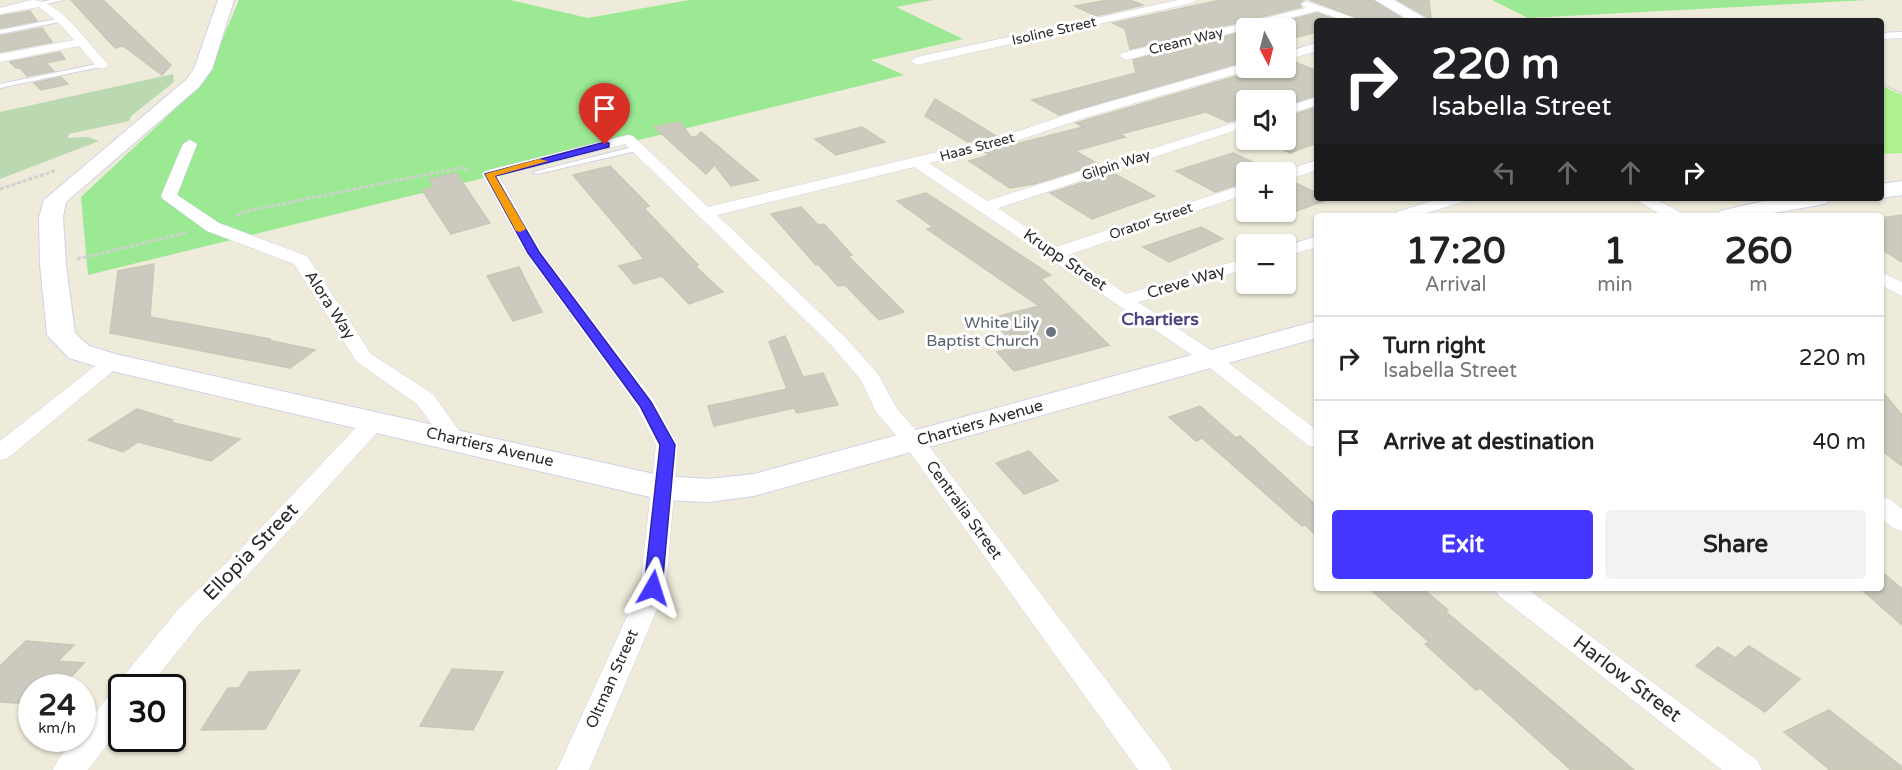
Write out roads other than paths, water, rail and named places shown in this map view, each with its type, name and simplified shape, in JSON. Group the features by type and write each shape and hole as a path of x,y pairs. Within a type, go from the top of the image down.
{"street":[{"name":"Chartiers Avenue","path":"226,0 202,69 193,83 55,200 51,217 53,265 61,335 79,352 112,362 663,488 691,491 736,488 914,442 1314,330"},
{"name":"Isoline Street","path":"916,61 1192,0"},
{"path":"1294,0 1348,18"},
{"path":"1383,0 1416,18"},
{"path":"0,11 39,2 62,20 102,65"},
{"name":"Cream Way","path":"1126,56 1317,8"},
{"path":"1884,36 1902,35"},
{"path":"0,58 82,42"},
{"path":"1296,53 1314,48"},
{"name":"Haas Street","path":"705,213 919,163 1008,139 1082,114 1236,70"},
{"path":"1296,108 1314,102"},
{"name":"Gilpin Way","path":"986,207 1236,126"},
{"name":"Alora Way","path":"190,144 169,196 213,227 301,260 364,358 425,399 454,439"},
{"name":"Oltman Street","path":"573,770 653,588 667,445 646,405 534,253 490,174 633,144"},
{"name":"Centralia Street","path":"633,144 838,341 871,378 887,412 914,442 1156,770"},
{"name":"Krupp Street","path":"919,163 1211,359"},
{"path":"1296,172 1314,166"},
{"path":"1884,191 1902,188"},
{"name":"Orator Street","path":"1056,253 1236,192"},
{"path":"1410,213 1449,201"},
{"path":"1647,201 1670,213"},
{"path":"1739,213 1799,201"},
{"path":"1296,248 1314,243"},
{"name":"Creve Way","path":"1125,300 1236,266"},
{"path":"1884,279 1902,290"},
{"path":"1211,359 1314,439"},
{"path":"0,453 112,362"},
{"name":"Ellopia Street","path":"142,674 190,615 248,558 375,421"},
{"path":"1884,507 1902,522"},
{"name":"Harlow Street","path":"1511,591 1746,770"},
{"path":"69,770 108,719"}],"lane":[{"path":"39,2 61,0"},
{"path":"0,32 62,20"},
{"path":"0,86 102,65"},
{"path":"537,172 633,144"}],"place":[{"name":"White Lily Baptist Church","path":"1051,332"}],"district":[{"name":"Chartiers","path":"1160,319"}]}
